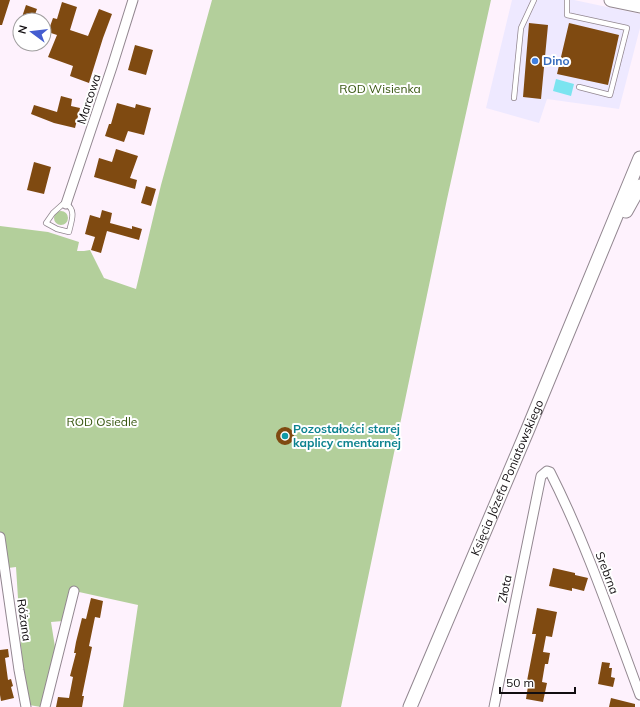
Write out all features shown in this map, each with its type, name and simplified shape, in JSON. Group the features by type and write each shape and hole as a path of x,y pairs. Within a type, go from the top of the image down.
{"main road":[{"path":"611,0 640,6"},
{"name":"Księcia Józefa Poniatowskiego","path":"410,707 640,158"},
{"name":"Księcia Józefa Poniatowskiego","path":"603,248 640,186"}],"street":[{"name":"Marcowa","path":"66,204 112,68 133,0"},
{"name":"Srebrna","path":"541,476 547,471 550,472 560,491 588,557 640,695"},
{"name":"Złota","path":"494,707 541,476"},
{"name":"Różana","path":"0,537 19,670 26,707"},
{"path":"45,707 74,591"}],"lane":[{"path":"514,98 521,28 534,0"},
{"path":"567,0 568,15 627,28 610,95 579,87"},
{"path":"63,204 66,204 72,209 73,215 69,232 46,224 57,208 63,204"}],"shaded area":[{"path":"512,0 574,0 640,14 640,28 619,109 547,99 539,123 486,108"}],"green space":[{"path":"212,0 491,0 447,199 341,707 123,707 138,605 70,590 63,621 51,622 55,655 41,707 29,705 22,661 16,567 0,569 0,226 48,232 79,242 77,251 90,250 104,278 136,289 161,185"},
{"path":"58,211 64,211 68,215 68,221 64,225 58,225 54,221 54,215"}],"water":[{"path":"556,79 574,84 571,96 553,91"}],"building":[{"path":"0,0 10,0 2,25 0,25"},
{"path":"62,2 77,7 70,30 88,36 99,9 112,14 89,83 70,76 73,66 48,57 50,52 52,52 52,47 57,35 52,33 52,21 53,18 57,19"},
{"path":"26,5 37,9 36,12 24,12"},
{"name":"Dino","path":"529,23 548,25 541,99 523,97"},
{"path":"569,23 619,35 608,85 557,74"},
{"path":"135,45 153,50 146,75 128,70"},
{"path":"61,96 72,99 71,106 80,108 75,128 54,123 31,114 34,105 57,112"},
{"path":"117,103 135,108 136,104 151,108 144,135 128,131 124,142 105,136 109,124 111,124"},
{"path":"116,149 138,156 130,178 137,180 135,189 94,177 99,158 112,162"},
{"path":"34,162 51,167 44,194 27,190"},
{"path":"146,186 156,189 151,206 141,203"},
{"path":"102,210 112,213 110,223 132,229 132,226 142,229 139,240 107,231 101,253 91,250 95,237 85,234 90,215 100,218"},
{"name":"Pozostałości starej kaplicy cmentarnej","path":"285,427 291,430 294,436 291,442 285,445 279,442 276,436 279,430"},
{"path":"553,568 575,573 575,575 588,578 584,591 572,588 572,591 549,586"},
{"path":"91,598 103,601 100,618 95,617 89,646 92,647 82,696 84,696 82,707 56,707 58,697 69,698 73,677 70,676 76,653 74,653 76,642 82,618 86,619"},
{"path":"537,608 557,612 552,637 546,636 543,652 550,653 548,664 545,664 542,682 547,683 543,702 526,699 528,686 526,686 536,634 532,634"},
{"path":"8,649 9,657 5,658 8,680 11,679 13,686 11,687 14,698 1,701 0,650"},
{"path":"602,662 610,663 609,668 612,668 611,677 615,678 613,687 598,684"},
{"path":"611,698 635,704 635,707 609,707"}],"place":[{"name":"Dino","path":"535,61"},
{"name":"Pozostałości starej kaplicy cmentarnej","path":"285,436"}],"park label":[{"name":"ROD Wisienka","path":"380,89"},
{"name":"ROD Osiedle","path":"102,422"}]}
